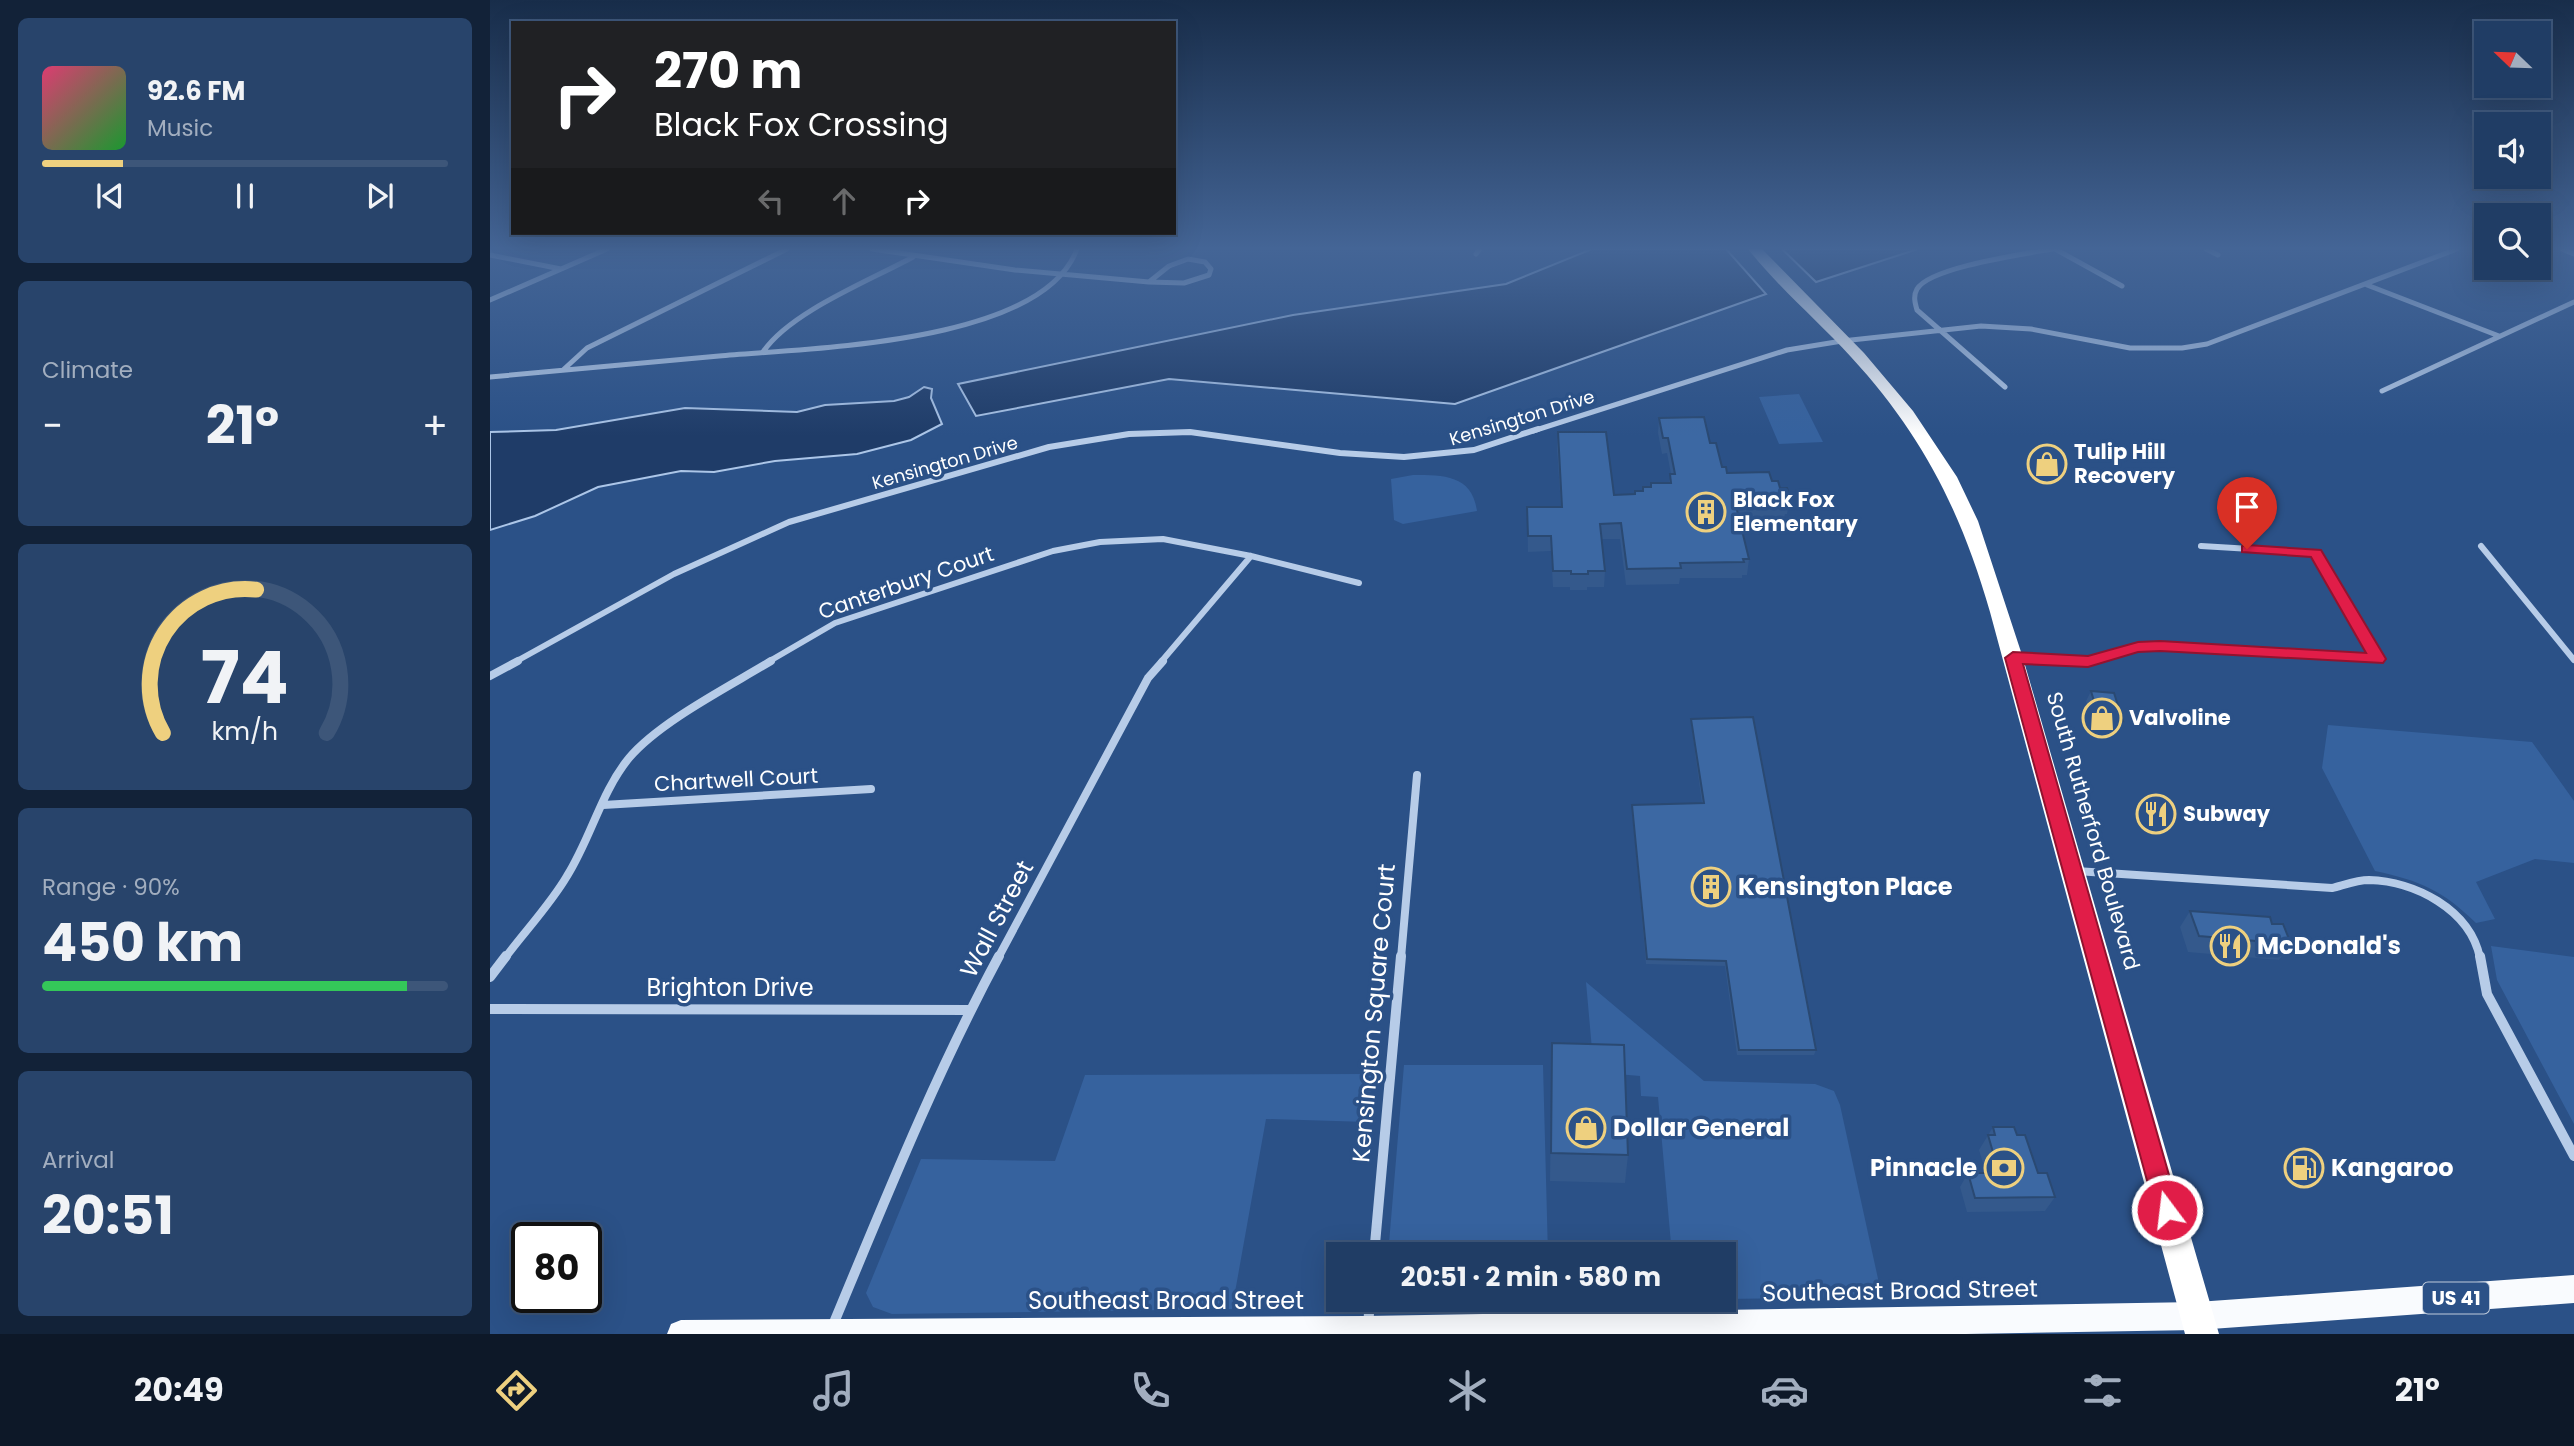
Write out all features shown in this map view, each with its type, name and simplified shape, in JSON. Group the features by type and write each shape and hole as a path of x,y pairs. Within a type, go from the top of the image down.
{"highway":[{"name":"South Rutherford Boulevard","path":"1814,311 1890,393 1948,475 1991,579 2199,1325"}],"main road":[{"name":"Southeast Broad Street","path":"681,1334 2199,1325 2574,1289"}],"street":[{"path":"563,370 594,345 662,311"},
{"path":"763,352 774,336 813,311"},
{"path":"490,377 888,339 951,328 1002,311"},
{"path":"1918,311 2005,387"},
{"name":"Kensington Drive","path":"490,676 711,554 754,536 789,522 1077,441 1184,433 1367,458 1418,459 1446,456 1486,446 1787,350 1937,328 2005,327 2130,348 2182,348 2207,344 2295,311"},
{"path":"2434,311 2499,336"},
{"path":"2382,391 2554,311"},
{"name":"Canterbury Court","path":"490,977 567,877 603,805 610,783 631,754 682,717 808,637 835,623 1052,551 1100,542 1163,539 1251,556 1359,583"},
{"path":"2013,658 2088,661 2138,647 2160,646 2378,659 2316,553 2201,546"},
{"path":"2481,546 2574,660"},
{"name":"Wall Street","path":"830,1332 912,1135 970,1010 1148,678 1251,556"},
{"name":"Kensington Square Court","path":"1375,1242 1417,775"},
{"name":"Chartwell Court","path":"603,805 871,789"},
{"path":"2073,871 2319,887 2366,880 2406,884 2449,908 2477,943 2487,994 2574,1156"},
{"name":"Brighton Drive","path":"490,1009 970,1010"},
{"path":"1367,1330 1369,1312"}],"shaded area":[{"path":"1319,311 1717,311 1455,404 1169,379 976,416 958,384"},
{"path":"924,387 932,389 931,398 942,424 911,440 857,454 775,461 714,472 681,471 598,487 535,516 490,530 490,432 556,430 685,408 797,412 825,405 894,401 909,397"},
{"path":"1799,394 1823,442 1779,444 1759,397"},
{"path":"1413,475 1446,477 1463,484 1474,499 1477,511 1403,524 1394,520 1391,479"},
{"path":"2328,725 2532,742 2574,801 2574,863 2535,859 2476,882 2495,919 2476,923 2452,902 2430,888 2375,871 2322,768"},
{"path":"2491,946 2574,957 2574,1124 2497,980"},
{"path":"1586,982 1704,1081 1815,1084 1834,1091 1840,1105 1882,1297 1736,1299 1736,1242 1671,1242 1658,1097 1641,1096 1640,1076 1594,1072"},
{"path":"1404,1065 1543,1065 1548,1242 1389,1242"},
{"path":"1373,1074 1368,1122 1266,1119 1232,1309 892,1314 873,1307 866,1293 921,1159 1055,1161 1085,1075"}],"building":[{"name":"Black Fox Elementary","path":"1704,417 1710,443 1716,443 1722,467 1726,467 1727,473 1769,472 1772,481 1778,481 1780,488 1787,488 1790,498 1784,498 1786,506 1736,506 1749,559 1743,559 1744,562 1680,563 1681,568 1627,569 1621,523 1600,524 1605,571 1571,574 1571,571 1553,571 1551,536 1528,536 1527,507 1562,507 1558,432 1606,432 1614,495 1635,494 1635,491 1643,491 1643,487 1651,487 1651,483 1671,483 1670,474 1675,474 1668,438 1663,438 1659,418"},
{"path":"2091,691 2114,693 2123,721 2099,718"},
{"name":"Kensington Place","path":"1753,717 1816,1050 1739,1050 1726,961 1647,959 1632,805 1704,803 1691,719"},
{"path":"2190,911 2270,917 2272,924 2283,924 2291,944 2199,936"},
{"name":"Dollar General","path":"1552,1043 1624,1045 1628,1155 1551,1153"},
{"path":"1993,1127 2014,1127 2017,1135 2025,1135 2038,1173 2047,1173 2055,1197 1975,1198 1968,1173 1999,1173 1988,1135 1995,1135"}],"place":[{"name":"Tulip Hill Recovery","path":"2047,464"},
{"name":"Black Fox Elementary","path":"1706,512"},
{"name":"Valvoline","path":"2102,718"},
{"name":"Subway","path":"2156,814"},
{"name":"Kensington Place","path":"1711,887"},
{"name":"McDonald's","path":"2230,946"},
{"name":"Dollar General","path":"1586,1128"},
{"name":"Pinnacle","path":"2004,1168"},
{"name":"Kangaroo","path":"2304,1168"}],"route":[{"path":"2167,1210 2013,658 2088,661 2138,647 2160,646 2378,659 2316,553 2247,549"}]}
